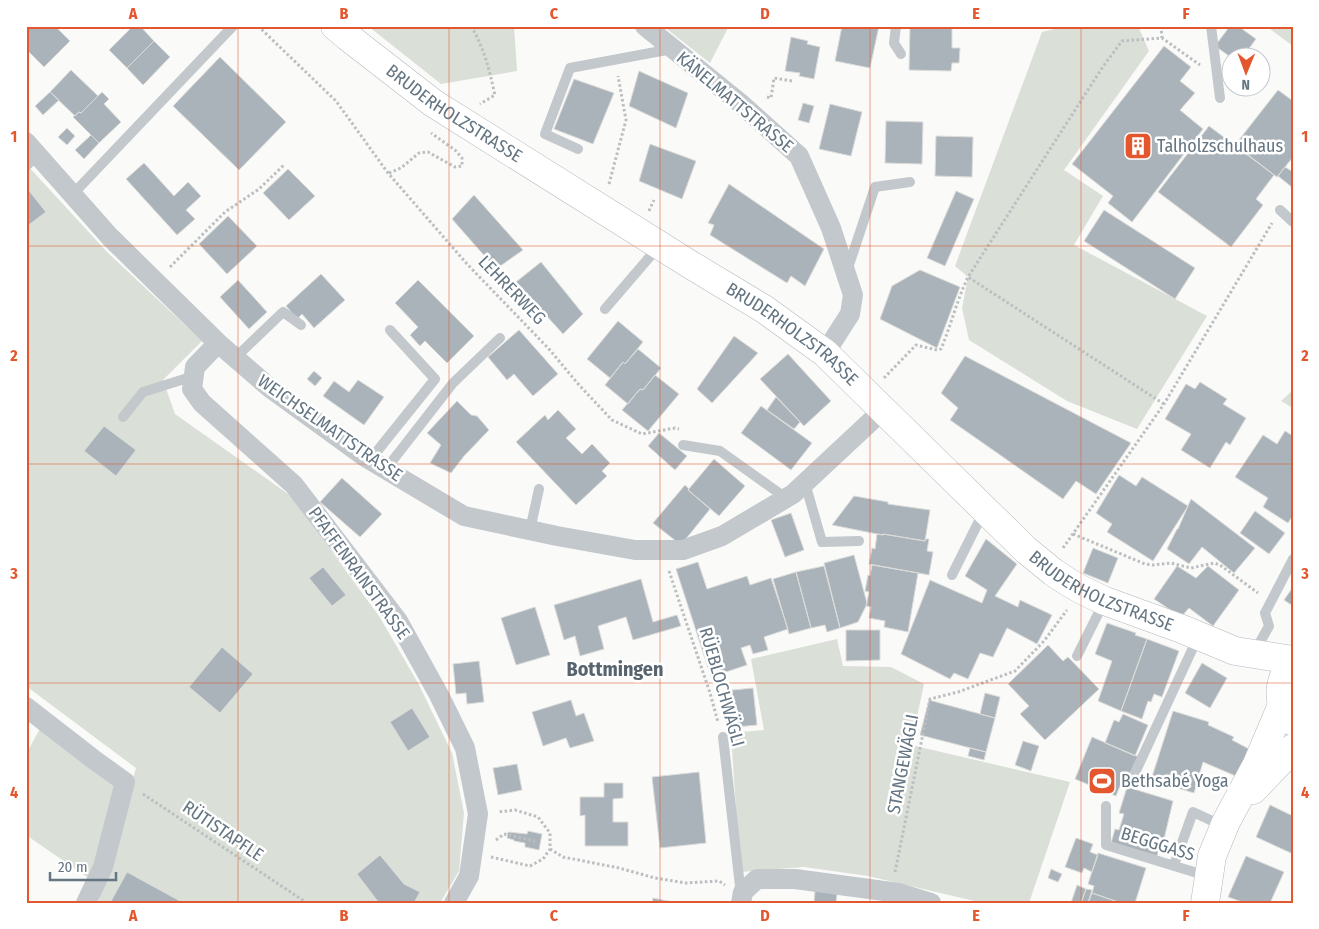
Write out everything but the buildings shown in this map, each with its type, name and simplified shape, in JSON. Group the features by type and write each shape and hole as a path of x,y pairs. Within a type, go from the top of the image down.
{"main road":[{"name":"BRUDERHOLZSTRASSE","path":"336,26 434,103 764,309 825,353 1026,550 1048,568 1082,590 1104,601 1244,652 1293,661"},
{"name":"BRUDERHOLZSTRASSE","path":"1244,652 1285,705"},
{"path":"1205,903 1212,856 1225,824 1257,764 1285,705 1283,678 1293,661"},
{"path":"1225,824 1260,782 1293,748"}],"street":[{"name":"KÄNELMATTSTRASSE","path":"645,26 731,95 799,156 831,228 853,295 850,314 825,353"},
{"name":"WEICHSELMATTSTRASSE","path":"30,154 73,194 110,237 218,343 270,388 378,465 464,516 635,550 683,550 722,536 793,494 805,483 875,402"},
{"path":"194,376 196,367 218,343"},
{"name":"PFAFFENRAINSTRASSE","path":"194,376 192,388 202,403 294,485 398,622 439,695 465,748 478,814 469,876 454,903"},
{"path":"26,707 125,782 103,867 86,903"},
{"path":"741,900 742,892 757,879 795,878 891,892 931,903"}],"lane":[{"path":"73,194 233,26"},
{"path":"896,26 894,43 901,54"},
{"path":"1212,26 1220,98"},
{"path":"578,149 545,134 570,68 672,49"},
{"path":"846,272 875,187 910,182"},
{"path":"1280,210 1293,222"},
{"path":"605,309 660,245"},
{"path":"235,358 284,312 301,325"},
{"path":"378,465 435,379 390,330"},
{"path":"378,465 454,383 500,338"},
{"path":"122,417 142,392 194,376"},
{"path":"682,444 720,452 786,498"},
{"path":"805,483 822,542 859,541"},
{"path":"530,530 539,489"},
{"path":"952,575 985,510"},
{"path":"1244,652 1269,626 1265,612 1293,559"},
{"path":"1077,656 1104,601"},
{"path":"1134,775 1198,636"},
{"name":"RÜEBLOCHWÄGLI","path":"723,737 741,900"},
{"name":"BEGGGASS","path":"1106,806 1106,845 1208,876"},
{"path":"1174,865 1193,812 1225,824"}],"path":[{"name":"LEHRERWEG","path":"258,26 336,101 394,180 467,264 549,349 612,420 642,434 674,428 684,429"},
{"path":"471,26 487,60 495,96 480,104"},
{"path":"1161,26 1162,38"},
{"path":"875,402 916,345 937,350 941,349 968,277 1102,68 1122,41 1162,38 1218,77"},
{"path":"603,209 626,120 614,60"},
{"path":"731,95 771,98 774,78 792,81"},
{"path":"156,282 226,212 259,189 285,164"},
{"path":"1048,568 1164,404 1280,210"},
{"path":"968,277 1164,404"},
{"path":"1073,534 1145,564 1171,563 1191,568 1214,564 1220,565 1270,603"},
{"name":"RÜEBLOCHWÄGLI","path":"662,550 723,737"},
{"name":"STANGEWÄGLI","path":"891,892 930,699 958,692 1016,671 1044,640 1072,604"},
{"name":"RÜTISTAPFLE","path":"125,782 307,903"},
{"path":"473,851 530,866 543,859 550,849 550,833 538,817 515,810 478,814"},
{"path":"504,834 534,841"},
{"path":"550,849 563,858 619,868 655,878 686,883 719,881 741,900"}],"shaded area":[{"path":"368,26 514,26 517,71 441,84"},
{"path":"663,26 729,26 710,63"},
{"path":"1067,26 1138,26 1149,51 1064,170 1103,196 1074,245 1207,316 1137,429 1067,401 969,340 962,308 968,277 955,266 1042,32"},
{"path":"1266,26 1293,26 1293,46"},
{"path":"26,164 108,253 202,341 163,380 175,414 291,496 379,616 418,683 452,753 464,813 459,871 440,903 98,903 136,768 26,686"},
{"path":"1293,390 1293,408 1281,401"},
{"path":"837,639 843,666 891,667 924,684 911,745 1070,782 1029,903 983,903 868,876 804,867 740,872 731,733 764,730 751,659"},
{"path":"41,727 117,784 90,879 26,835 26,754"}],"place":[{"name":"Talholzschulhaus","path":"1138,146"},
{"name":"Bethsabé Yoga","path":"1102,781"}],"district":[{"name":"Bottmingen","path":"615,669"}]}
